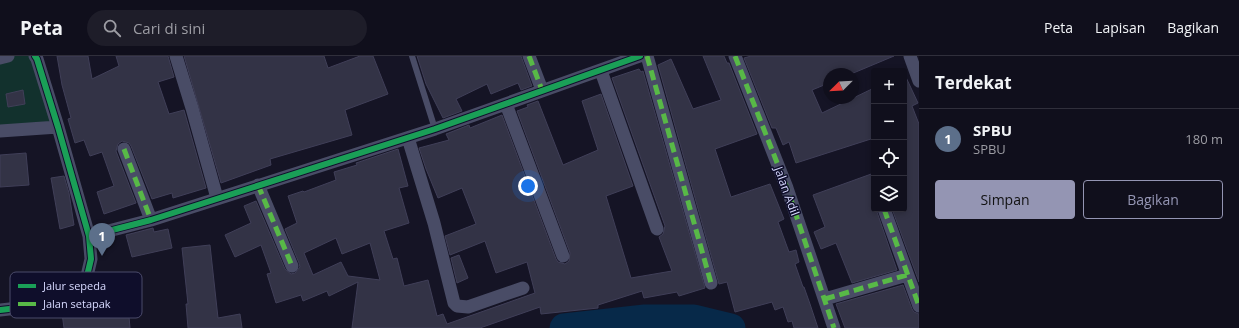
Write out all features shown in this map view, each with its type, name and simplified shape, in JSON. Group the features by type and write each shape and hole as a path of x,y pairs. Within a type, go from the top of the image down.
{"street":[{"path":"0,58 8,56"},
{"path":"35,56 58,127 88,236 91,259 88,272"},
{"path":"176,56 217,198"},
{"path":"529,56 542,90"},
{"path":"88,236 151,220 408,138 640,56"},
{"path":"646,56 711,283"},
{"name":"Jalan Adil","path":"735,56 787,188 834,328"},
{"path":"910,56 919,81"},
{"path":"601,71 656,229"},
{"path":"506,104 563,256"},
{"path":"0,131 58,127"},
{"path":"408,138 434,223 454,303 457,306 468,307 523,288"},
{"path":"124,149 151,220"},
{"path":"258,185 292,266"},
{"path":"885,212 919,306"},
{"path":"825,299 907,275"},
{"path":"0,310 10,309"}],"lane":[{"path":"412,56 435,129"}],"green space":[{"path":"12,56 34,56 56,125 0,130 0,59"}],"building":[{"path":"57,56 88,56 92,79 119,66 116,56 168,56 174,77 158,82 169,114 184,110 206,188 173,198 172,193 152,199 131,146 129,143 122,141 118,144 116,151 136,203 104,214 97,192 114,186 102,152 90,156 84,140 75,143 68,119 71,118 62,85"},
{"path":"184,56 324,56 328,68 360,56 373,56 388,94 345,110 352,135 270,159 271,165 221,183"},
{"path":"417,56 521,56 532,86 521,90 518,83 491,94 487,84 456,99 462,111 443,118 426,84"},
{"path":"703,56 724,56 727,63 729,63 757,134 715,149 731,197 770,184 784,219 778,222 789,252 796,250 799,262 795,264 818,328 794,328 792,321 788,322 783,307 775,310 772,302 735,312 727,282 719,284 658,65 671,59 693,109 721,100"},
{"path":"751,56 894,56 859,71 859,68 823,68 823,85 812,90 822,113 841,104 859,104 859,95 871,89 871,139 796,163 789,142 783,145 776,128 772,128 744,58"},
{"path":"639,69 641,72 643,71 705,288 679,296 677,292 644,298 642,291 598,305 598,308 541,314 540,307 480,328 352,328 358,282 329,296 327,291 303,301 301,295 276,303 267,274 271,273 261,245 235,257 225,235 251,223 244,206 256,201 285,269 291,274 295,273 300,267 285,229 297,223 288,196 303,191 304,192 336,180 334,172 398,149 408,186 399,188 409,223 384,231 393,259 397,258 404,286 428,280 437,316 443,314 447,324 535,293 527,262 496,273 485,241 450,255 445,236 476,224 462,188 438,198 419,148 449,140 446,134 469,125 470,128 502,115 556,259 558,262 565,264 569,261 570,253 517,111 538,101 563,165 598,150 582,101 601,94 633,186 606,196 631,278 672,271 659,237 663,234 665,226 612,78","holes":["336,238 342,254 370,243 380,280 348,276 341,262 313,275 304,253"]},
{"path":"907,79 918,103 912,106 919,124 919,282 893,212 907,212"},
{"path":"23,90 25,104 8,107 6,94"},
{"path":"26,153 29,185 0,187 0,155"},
{"path":"871,174 871,212 877,212 897,270 852,283 836,243 821,249 814,232 825,227 813,195"},
{"path":"64,176 69,193 74,225 60,229 51,178"},
{"path":"153,228 154,232 168,229 172,248 132,257 126,235"},
{"path":"210,245 218,318 240,314 242,328 188,328 186,304 188,304 182,248"},
{"path":"459,255 468,278 457,283 451,258"},
{"path":"903,285 912,309 914,312 919,314 919,328 845,328 836,304"},
{"path":"63,318 129,318 130,328 64,328"}],"waterway":[{"path":"564,328 645,319 694,319 731,328"}],"marked path":[{"path":"529,56 542,90"},
{"path":"647,56 711,283"},
{"path":"735,56 787,188 834,328"},
{"path":"124,149 151,220"},
{"path":"258,185 292,266"},
{"path":"885,212 919,306"},
{"path":"825,299 907,275"}],"cycle path":[{"path":"35,56 58,127 89,236 91,259 88,272"},
{"path":"89,236 151,220 435,129 640,56"},
{"path":"0,310 10,309"}],"place":[{"name":"SPBU","path":"102,256"}]}
